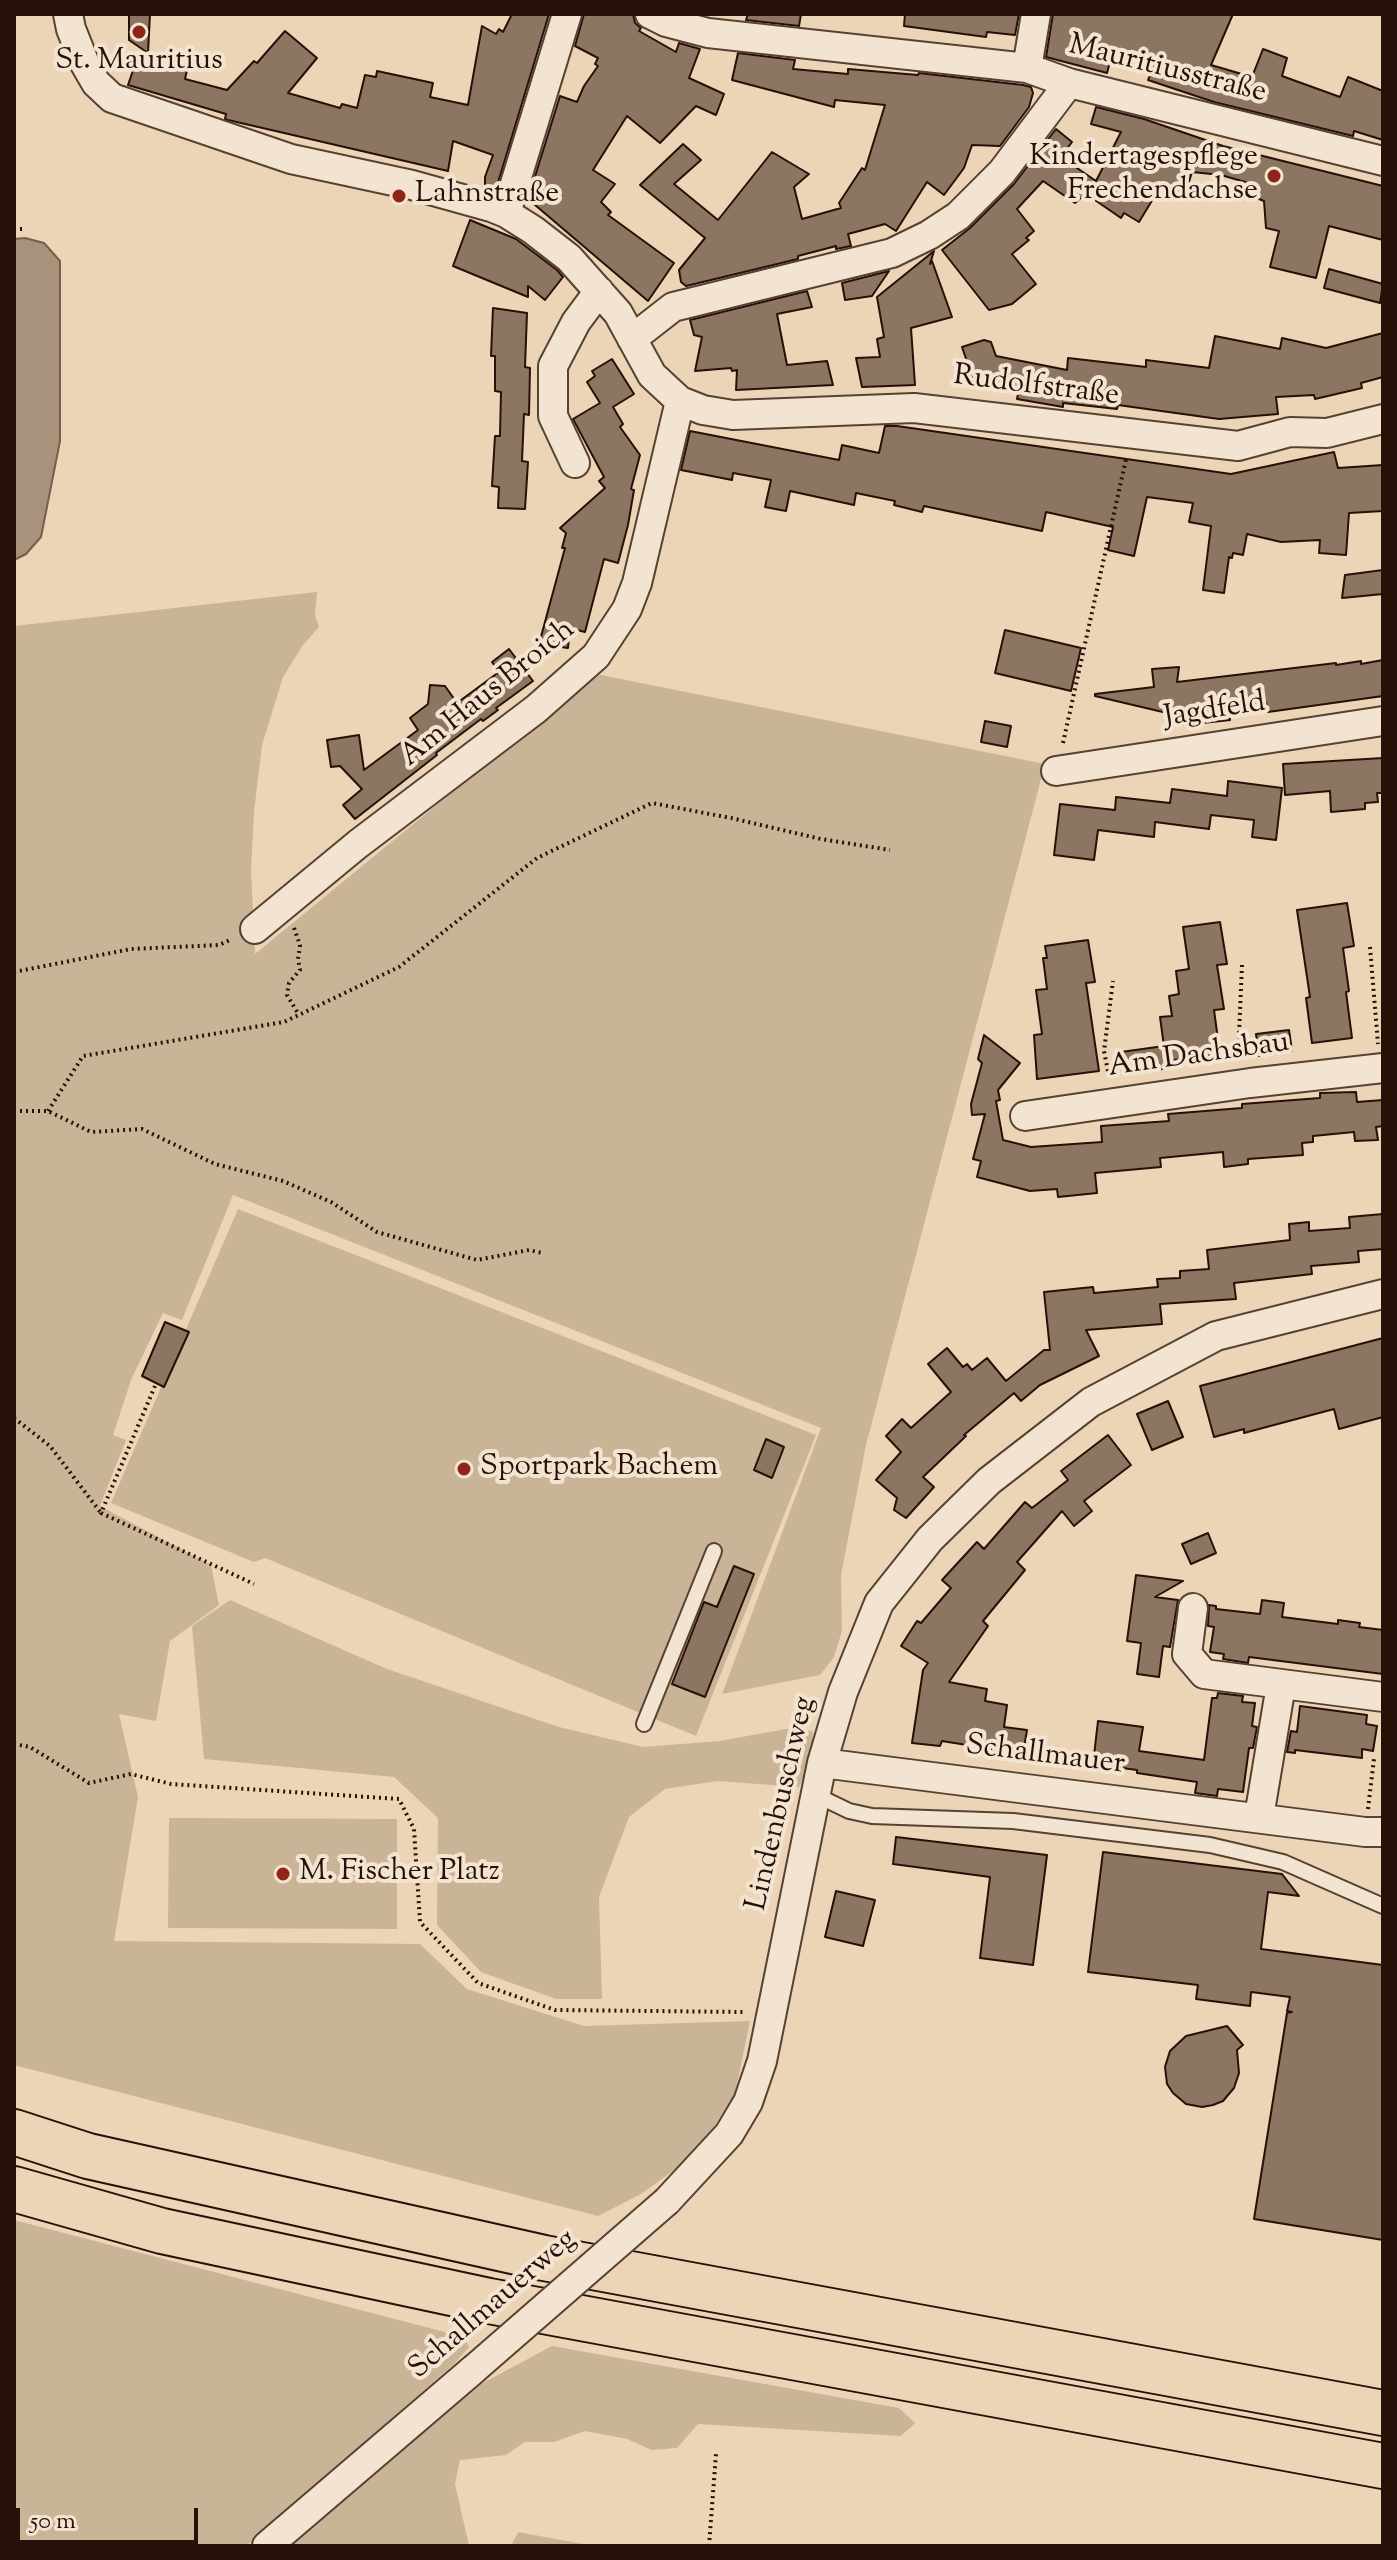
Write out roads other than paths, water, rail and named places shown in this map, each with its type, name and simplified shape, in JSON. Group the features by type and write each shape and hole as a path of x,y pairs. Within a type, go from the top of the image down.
{"highway":[{"path":"14,2132 88,2156 544,2258 1383,2413"},
{"path":"14,2189 162,2231 489,2301 1383,2466"}],"street":[{"path":"68,14 85,64 96,83 112,98 291,159 412,185 506,213 533,230 569,258 618,313 652,375 680,401"},
{"path":"506,213 567,14"},
{"name":"Mauritiusstraße","path":"650,14 666,22 708,33 1027,68 1069,83 1383,161"},
{"path":"1027,68 1036,14"},
{"path":"632,339 673,307 892,253 929,235 958,216 991,183 1069,83"},
{"path":"575,463 553,416 553,366 561,346 599,291"},
{"name":"Rudolfstraße","path":"680,401 703,410 733,415 914,408 1238,446 1290,432 1327,433 1383,419"},
{"name":"Am Haus Broich","path":"255,929 358,844 536,709 596,656 627,609 637,583 680,401"},
{"name":"Jagdfeld","path":"1056,771 1383,721"},
{"name":"Am Dachsbau","path":"1025,1116 1250,1083 1382,1068"},
{"name":"Lindenbuschweg","path":"748,2102 762,2061 822,1763 843,1692 879,1603 930,1539 989,1481 1091,1402 1216,1336 1383,1294"},
{"path":"1193,1608 1187,1654 1204,1674 1383,1697"},
{"path":"1259,1817 1281,1685"},
{"name":"Schallmauer","path":"822,1763 1374,1832"},
{"name":"Schallmauerweg","path":"267,2546 667,2201 729,2134 748,2102"}],"lane":[{"path":"644,1724 714,1551"},
{"path":"816,1795 849,1811 872,1816 1013,1821 1210,1845 1283,1862 1383,1906"}],"place":[{"name":"St. Mauritius","path":"139,32"},
{"name":"Kindertagespflege Frechendachse","path":"1274,176"},
{"name":"Lahnstraße","path":"399,196"},
{"name":"Sportpark Bachem","path":"464,1469"},
{"name":"M. Fischer Platz","path":"283,1874"}]}
